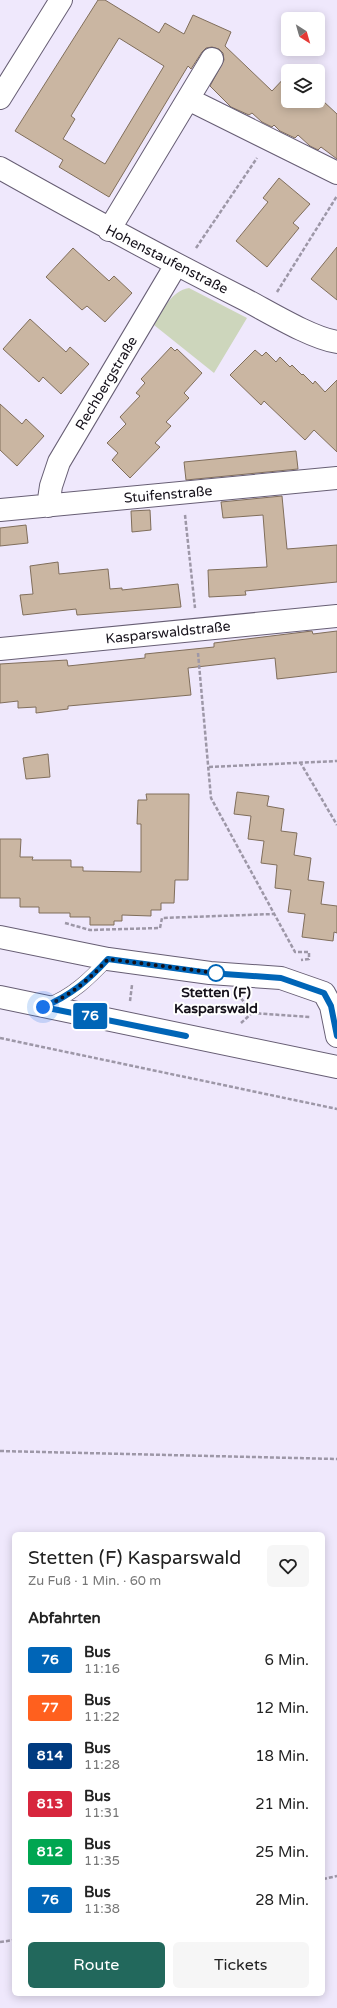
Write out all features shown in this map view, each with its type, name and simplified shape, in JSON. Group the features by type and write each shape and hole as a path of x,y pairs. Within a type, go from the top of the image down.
{"street":[{"path":"0,98 61,0"},
{"path":"109,230 212,59"},
{"path":"188,99 337,173"},
{"name":"Hohenstaufenstraße","path":"0,168 109,230 313,334 337,342"},
{"name":"Rechbergstraße","path":"48,506 51,486 59,462 180,266"},
{"name":"Stuifenstraße","path":"0,510 337,478"},
{"name":"Kasparswaldstraße","path":"0,649 337,616"},
{"path":"0,937 108,959 210,973 281,978 324,993 331,1006 336,1028"},
{"path":"0,997 337,1067"}],"lane":[{"path":"43,1007 59,1001 76,990 93,976 108,959"}],"path":[{"path":"180,266 269,139"},
{"path":"266,310 337,196"},
{"path":"183,493 195,606"},
{"path":"198,651 211,798 295,952 309,952 309,959 283,961 281,978"},
{"path":"209,767 337,761"},
{"path":"300,762 337,825"},
{"path":"65,923 90,930 160,928 162,918 274,914"},
{"path":"130,1004 132,985 140,985"},
{"path":"239,995 252,1013 336,1028"},
{"path":"237,1026 252,1013"},
{"path":"0,1038 337,1109"},
{"path":"0,1452 337,1459"},
{"path":"325,1879 337,1876"},
{"path":"0,1942 12,1940"}],"green space":[{"path":"189,288 247,318 214,373 154,325 164,307 172,297"}],"building":[{"path":"98,0 105,0 159,33 165,23 184,34 193,15 231,32 225,46 272,91 281,81 281,108 325,108 325,103 337,114 337,159 321,147 318,150 310,146 298,135 295,138 280,131 274,125 272,127 262,122 252,113 249,115 231,107 210,86 224,60 223,53 219,49 212,47 206,48 191,69 188,66 109,197 59,167 63,160 15,131","holes":["119,38 164,66 105,164 63,139 75,119 71,116"]},
{"path":"279,178 310,204 293,223 299,228 267,267 236,241 268,202 263,198"},
{"path":"337,247 337,300 311,279"},
{"path":"73,248 109,281 114,276 132,293 105,322 87,306 82,310 46,277"},
{"path":"30,319 66,352 70,347 89,364 61,394 43,377 39,382 3,349"},
{"path":"171,347 175,351 177,349 202,373 184,393 189,398 166,422 171,426 155,443 160,447 130,478 112,460 118,453 107,443 126,424 120,417 140,396 136,393 145,383 141,379"},
{"path":"255,350 262,356 266,352 276,362 280,357 290,367 292,365 302,375 303,374 313,384 315,381 325,392 337,380 337,452 314,430 305,440 264,401 261,405 230,375"},
{"path":"0,404 22,424 26,419 44,436 17,466 0,450"},
{"path":"296,451 298,469 186,480 184,462"},
{"path":"282,496 287,549 337,545 337,582 245,591 246,595 209,597 208,570 267,567 263,515 223,518 221,502"},
{"path":"150,510 151,530 132,532 131,511"},
{"path":"26,525 28,543 0,546 0,528"},
{"path":"58,562 59,574 108,569 110,589 122,588 122,590 178,584 181,607 77,615 76,609 23,615 20,595 33,594 30,566"},
{"path":"312,631 313,634 337,631 337,672 277,679 275,658 188,668 191,695 68,706 68,709 36,713 36,707 18,708 18,701 0,703 0,664 67,660 68,666 145,658 145,654 214,647 214,643"},
{"path":"48,754 50,777 26,779 23,758"},
{"path":"237,792 269,796 267,806 284,809 281,831 297,833 294,855 311,858 308,880 324,882 321,904 337,906 337,933 334,932 333,941 302,937 305,914 288,912 291,890 275,888 277,865 261,863 264,841 248,839 251,816 234,814"},
{"path":"146,794 189,794 188,880 175,880 174,903 161,903 161,910 151,910 151,916 122,915 122,921 114,921 114,925 90,925 90,917 70,917 70,913 39,913 39,907 20,907 20,898 0,898 0,839 21,839 20,857 33,857 32,860 71,860 71,867 83,867 83,871 141,872 141,824 137,824 138,800 147,800"}],"bus line":[{"name":"76","path":"186,1036 43,1007 59,1001 76,990 93,976 108,959 210,973 281,978 324,993 331,1006 337,1036"}],"place":[{"name":"Stetten (F) Kasparswald","path":"216,973"}],"route":[{"path":"43,1007 59,1001 76,990 93,976 108,959 216,973"}]}
